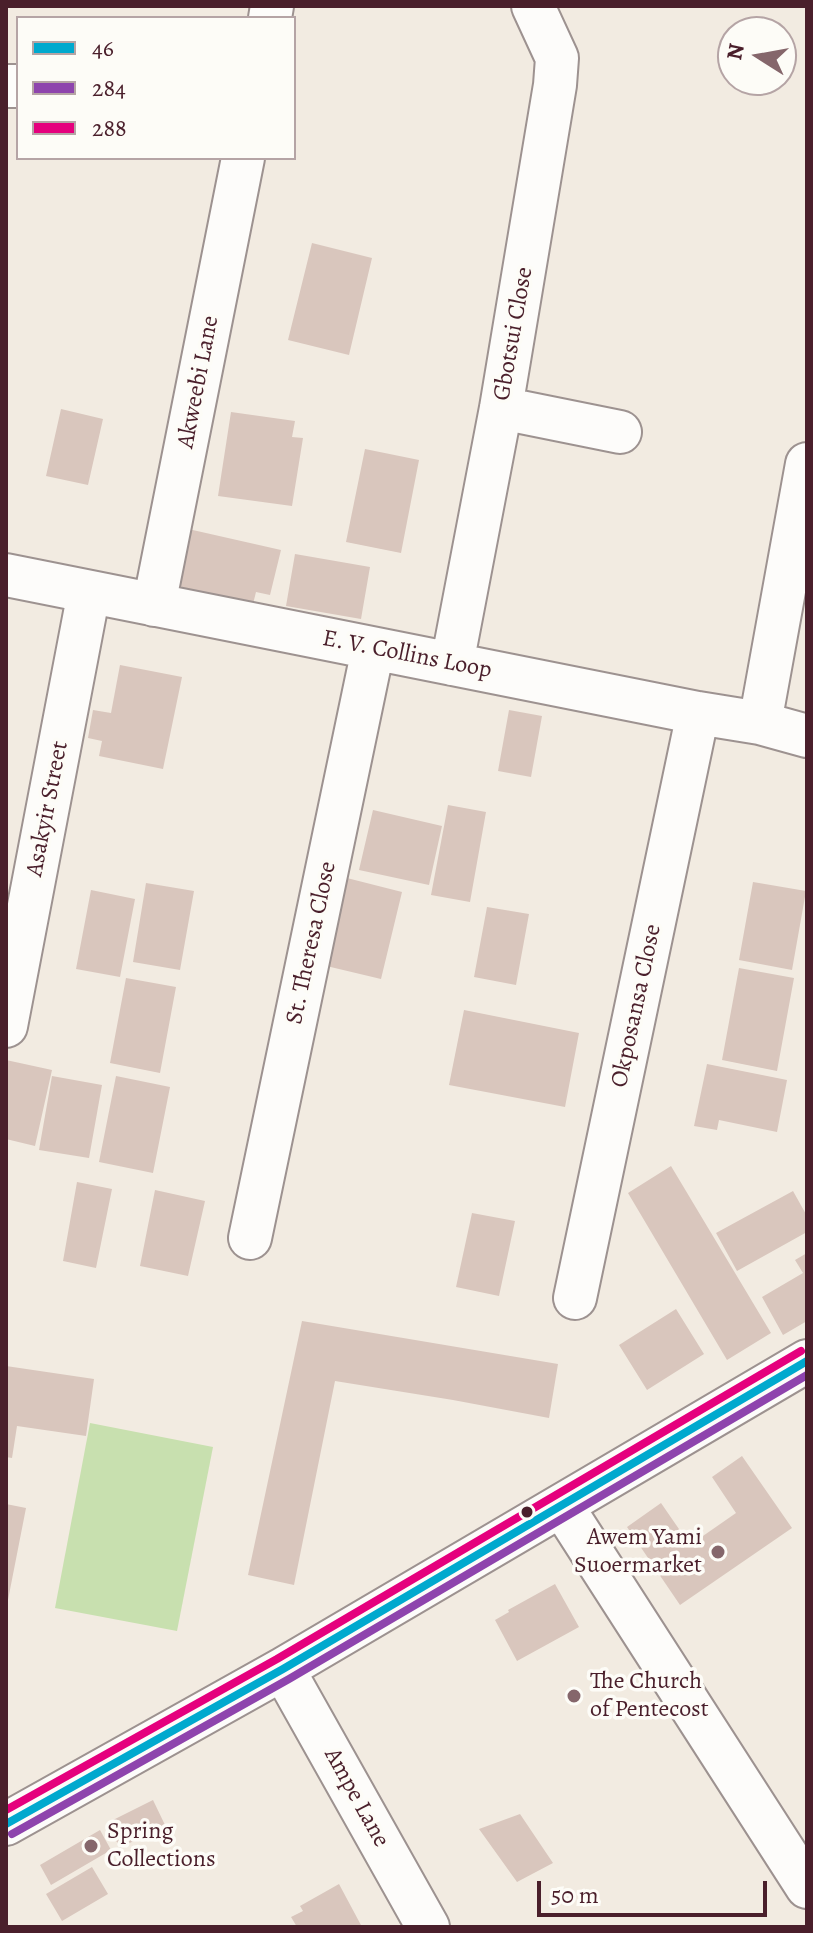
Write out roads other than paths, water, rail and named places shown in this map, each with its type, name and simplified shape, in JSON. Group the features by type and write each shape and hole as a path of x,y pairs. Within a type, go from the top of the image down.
{"street":[{"name":"Gbotsui Close","path":"452,664 501,408 555,85 557,58 533,6"},
{"name":"Akweebi Lane","path":"154,605 243,160"},
{"path":"501,408 620,432"},
{"path":"760,723 807,464"},
{"name":"E. V. Collins Loop","path":"6,575 760,723 807,736"},
{"name":"Asakyir Street","path":"6,1026 89,592"},
{"name":"St. Theresa Close","path":"250,1238 373,649"},
{"name":"Okposansa Close","path":"575,1298 698,713"},
{"path":"6,1824 283,1669 807,1361"},
{"path":"562,1506 807,1887"},
{"name":"Ampe Lane","path":"283,1669 428,1927"}],"place":[{"name":"Awem Yami Suoermarket","path":"718,1552"},
{"name":"The Church of Pentecost","path":"574,1696"},
{"name":"Spring Collections","path":"91,1846"}]}
